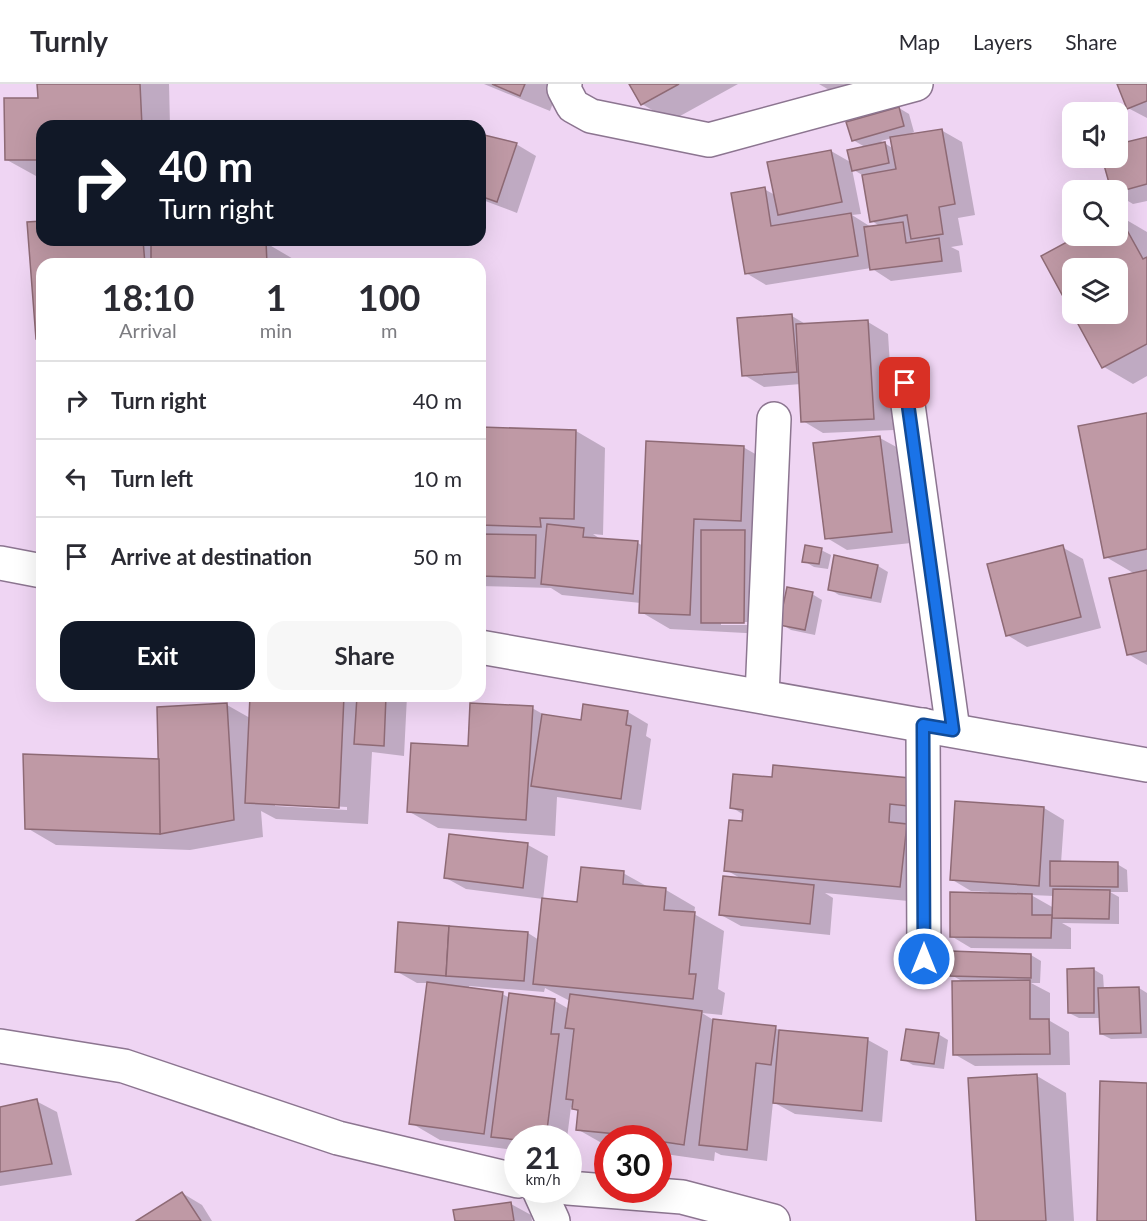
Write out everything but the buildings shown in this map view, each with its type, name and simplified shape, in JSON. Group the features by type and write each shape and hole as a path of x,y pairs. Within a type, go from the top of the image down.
{"street":[{"path":"565,84 564,89 573,106 591,116 709,140 916,84"},
{"path":"905,383 938,727 924,959"},
{"path":"762,696 774,419"},
{"path":"0,563 36,570"},
{"path":"486,648 1147,765"},
{"path":"0,1046 124,1066 338,1138 504,1177"},
{"path":"582,1189 682,1197 773,1221"},
{"path":"544,1203 552,1221"}],"route":[{"path":"905,383 953,730 923,725 924,959"}]}
